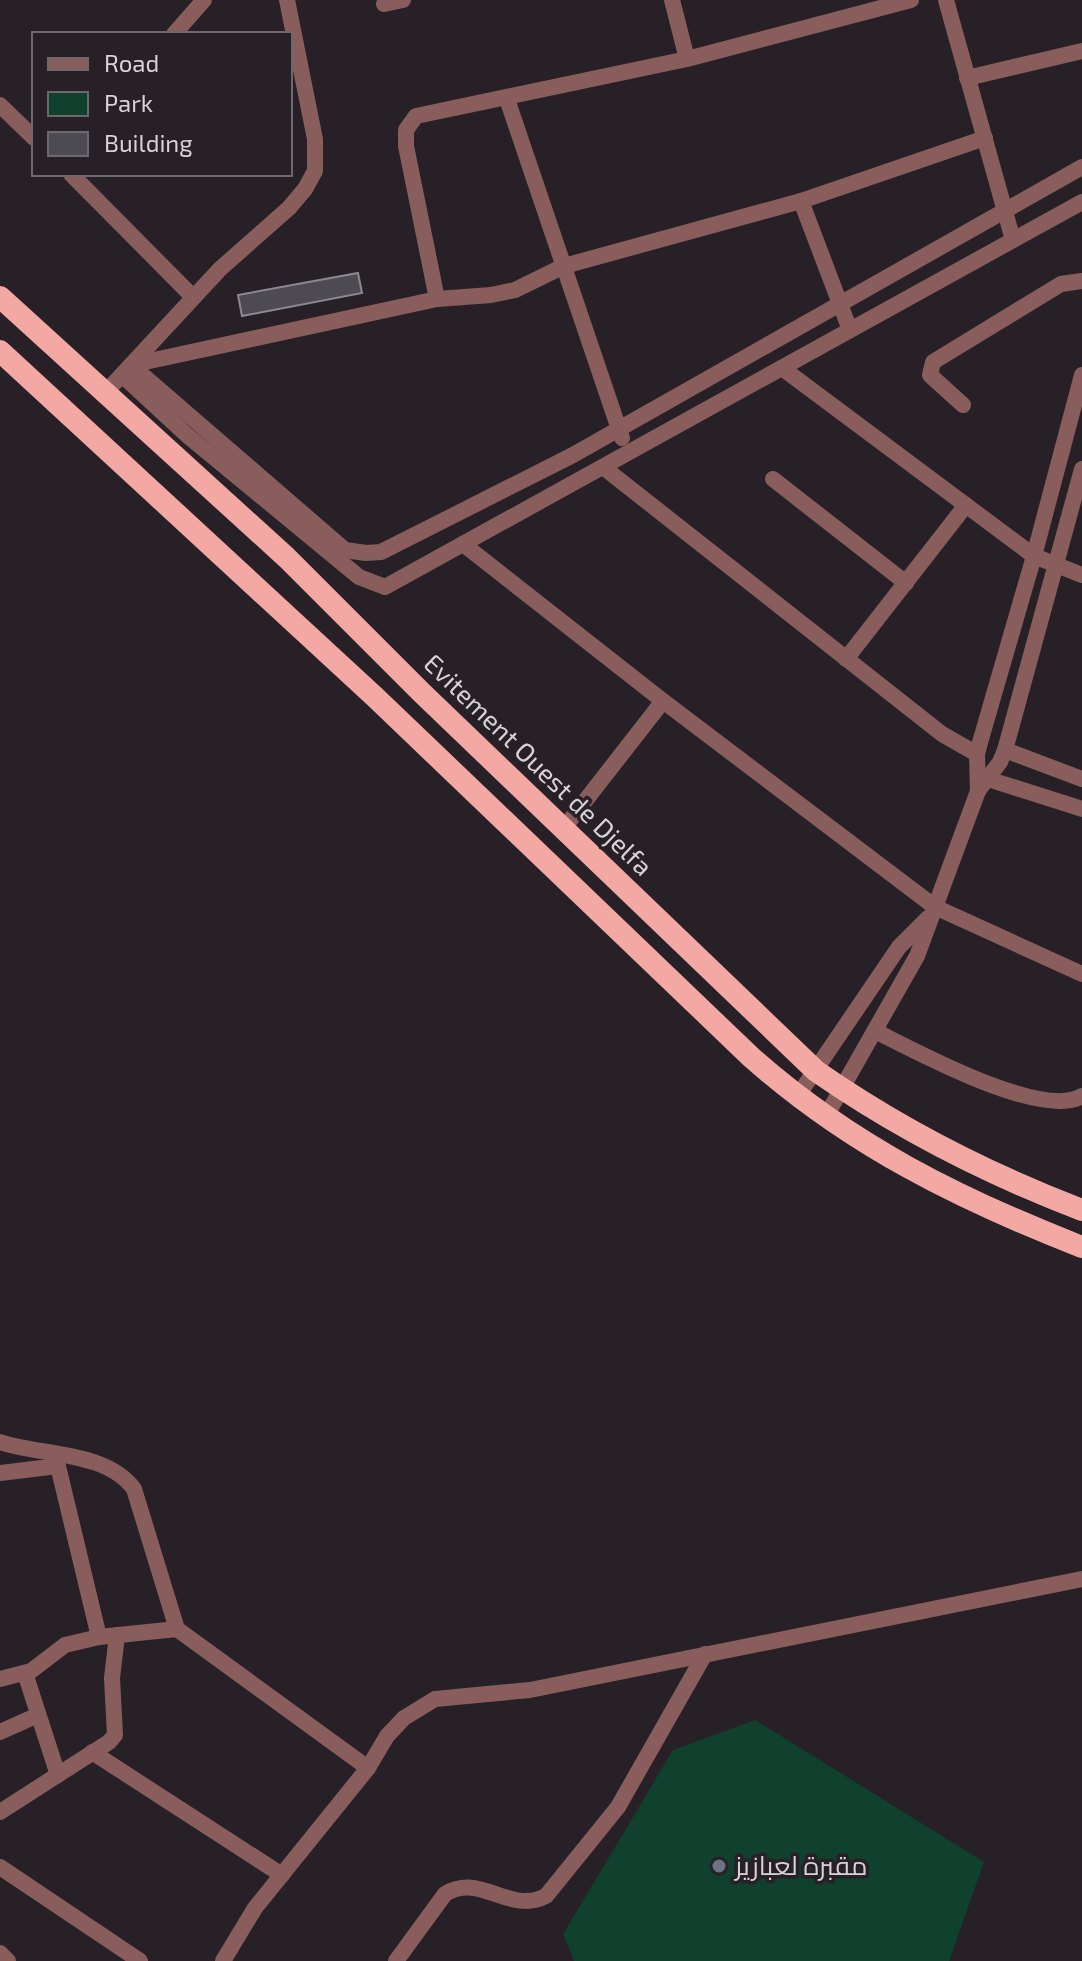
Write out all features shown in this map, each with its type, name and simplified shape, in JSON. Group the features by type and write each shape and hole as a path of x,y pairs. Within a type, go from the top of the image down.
{"highway":[{"name":"Evitement Ouest de Djelfa","path":"0,297 287,558 422,693 816,1071 881,1114 980,1166 1082,1210"},
{"path":"0,351 375,697 751,1057 797,1097 868,1147 1026,1225 1082,1247"}],"street":[{"path":"176,32 204,0"},
{"path":"105,393 193,297 289,208 315,171 315,139 287,0"},
{"path":"384,4 403,0"},
{"path":"672,0 687,59"},
{"path":"437,299 406,146 406,130 416,116 687,59 911,0"},
{"path":"946,0 1013,240"},
{"path":"967,78 1082,51"},
{"path":"507,99 627,453"},
{"path":"0,105 32,136"},
{"path":"127,370 437,299 515,290 564,266 801,201 985,138"},
{"path":"127,370 345,550 381,552 619,430 1082,167"},
{"path":"73,176 193,297"},
{"path":"801,201 850,330"},
{"path":"127,370 188,436 359,577 385,587 1082,202"},
{"path":"963,405 930,375 933,362 1061,284 1082,281"},
{"path":"782,368 1034,556 1082,575"},
{"path":"983,785 977,754 1082,378"},
{"path":"603,467 942,734 977,754"},
{"path":"825,1118 917,956 983,785 1005,750 1082,469"},
{"path":"773,479 906,583"},
{"path":"846,659 966,505"},
{"path":"463,544 932,912 1082,974"},
{"path":"564,828 663,701"},
{"path":"1005,750 1082,779"},
{"path":"983,785 1082,809"},
{"path":"797,1097 899,947 932,912"},
{"path":"875,1031 981,1081 1022,1095 1056,1103 1082,1096"},
{"path":"0,1442 57,1461 109,1466 125,1476 134,1489 177,1629 368,1768"},
{"path":"0,1473 57,1461"},
{"path":"0,1812 109,1742 115,1735 108,1636 57,1461"},
{"path":"223,1961 255,1908 368,1768 387,1736 404,1718 435,1699 530,1690 1082,1579"},
{"path":"0,1679 25,1673 65,1645 108,1636 177,1629"},
{"path":"396,1961 445,1894 455,1888 474,1887 522,1903 532,1903 546,1896 618,1807 705,1654"},
{"path":"25,1673 58,1775"},
{"path":"0,1732 38,1715"},
{"path":"92,1752 282,1875"},
{"path":"0,1867 140,1961"},
{"path":"0,1953 8,1961"}],"green space":[{"path":"755,1720 984,1862 949,1961 574,1961 563,1934 673,1750"}],"building":[{"path":"358,273 362,293 242,316 238,295"}],"place":[{"name":"مقبرة لعبازيز","path":"719,1866"}]}
